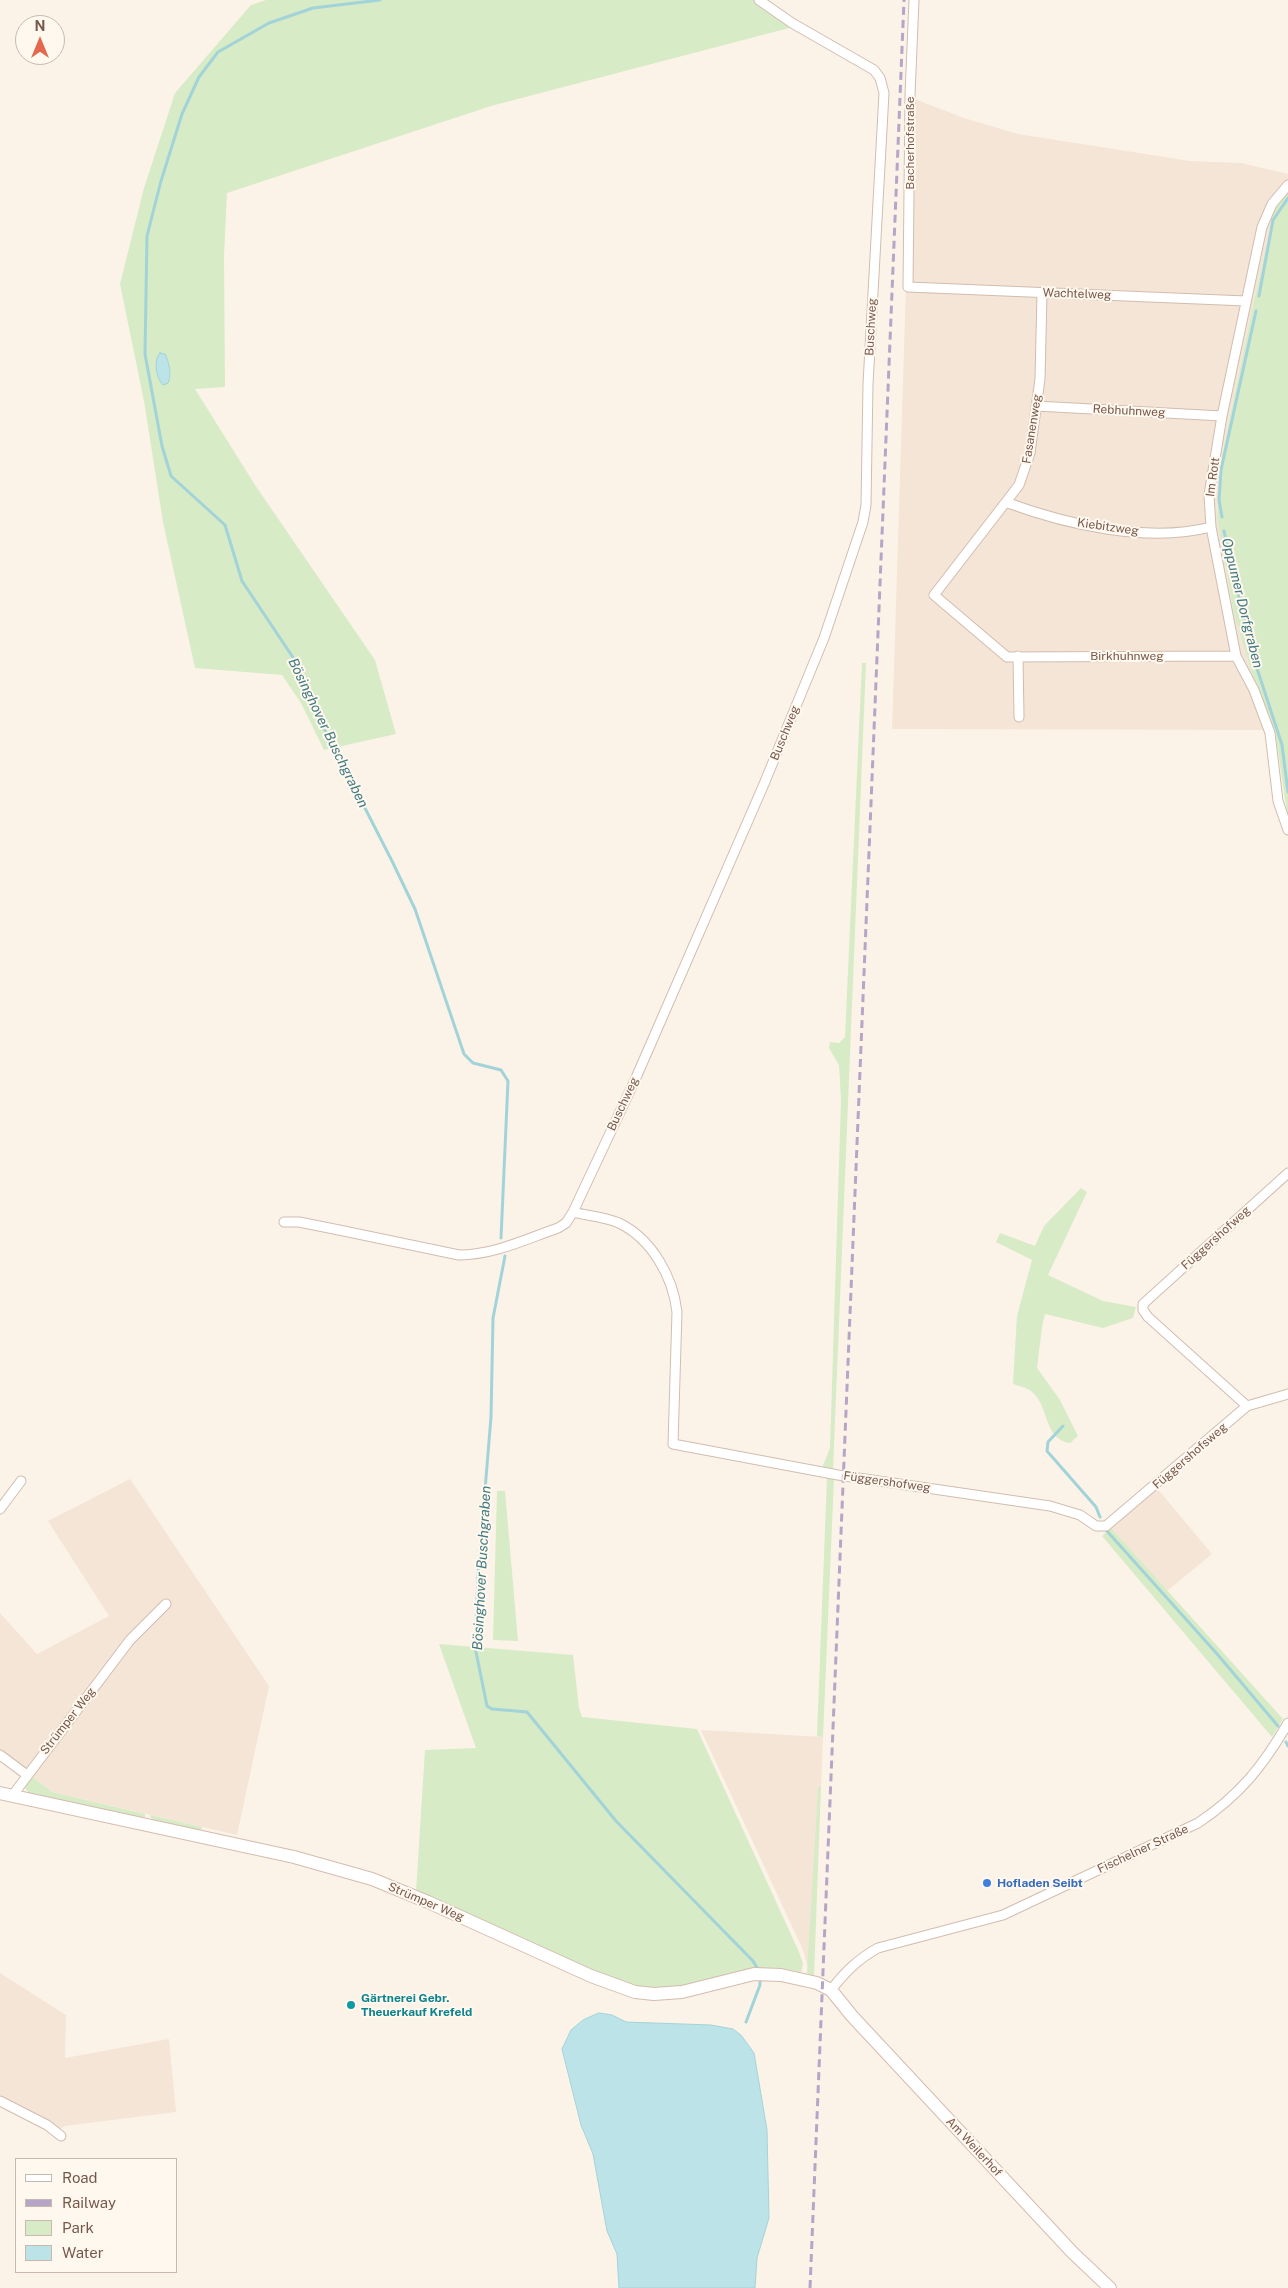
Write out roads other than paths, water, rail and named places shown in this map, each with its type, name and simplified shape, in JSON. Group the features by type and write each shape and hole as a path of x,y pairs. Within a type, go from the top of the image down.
{"street":[{"name":"Buschweg","path":"573,1212 635,1080 772,766 824,638 863,522 866,505 868,384 883,85 874,70 792,23 759,0"},
{"name":"Bacherhofstraße","path":"908,287 910,95 914,0"},
{"name":"Im Rott","path":"1288,185 1272,204 1262,226 1222,416 1208,495 1211,527 1236,656 1254,690 1270,733 1278,801 1288,830"},
{"name":"Wachtelweg","path":"908,287 1246,301"},
{"name":"Fasanenweg","path":"934,594 1008,503 1019,485 1028,463 1040,379 1042,293"},
{"name":"Rebhuhnweg","path":"1036,406 1222,416"},
{"name":"Kiebitzweg","path":"1008,503 1061,520 1125,530 1167,534 1211,527"},
{"name":"Birkhuhnweg","path":"934,594 1007,656 1236,656"},
{"path":"1018,656 1019,717"},
{"name":"Függershofweg","path":"1248,1406 1148,1317 1143,1310 1143,1304 1288,1173"},
{"path":"284,1222 315,1225 460,1255 475,1255 493,1251 558,1228 566,1223 573,1212"},
{"name":"Függershofweg","path":"573,1212 620,1224 645,1244 668,1277 675,1296 677,1312 673,1444 838,1474 1050,1506 1080,1515 1096,1526"},
{"name":"Függershofsweg","path":"1096,1526 1106,1526 1115,1520 1248,1406 1288,1394"},
{"path":"0,1510 21,1481"},
{"name":"Strümper Weg","path":"6,1795 27,1775 130,1640 166,1604"},
{"name":"Fischelner Straße","path":"831,1990 862,1956 878,1948 1003,1915 1198,1823 1220,1809 1256,1774 1288,1723"},
{"path":"0,1755 27,1775"},
{"name":"Strümper Weg","path":"6,1795 294,1857 364,1877 428,1902 591,1976 635,1992 654,1994 682,1992 760,1974 805,1980 831,1990"},
{"name":"Am Weilerhof","path":"831,1990 1066,2245 1110,2288"},
{"path":"0,2101 47,2124 61,2136"}],"water":[{"path":"160,353 165,354 170,368 168,383 163,385 156,369"},
{"path":"599,2013 612,2015 626,2022 711,2025 733,2029 741,2035 754,2053 767,2130 769,2218 757,2258 755,2288 619,2288 617,2254 607,2231 593,2154 581,2125 562,2049 571,2030 583,2020"}],"waterway":[{"name":"Bösinghover Buschgraben","path":"380,0 313,8 269,23 218,52 199,77 182,114 161,181 147,236 145,354 162,446 171,476 225,525 242,581 296,662 299,679 415,909 464,1054 473,1063 501,1070 508,1081 501,1238"},
{"name":"Oppumer Dorfgraben","path":"1259,296 1273,220 1288,198"},
{"name":"Oppumer Dorfgraben","path":"1222,517 1219,500 1221,470 1256,311"},
{"name":"Oppumer Dorfgraben","path":"1224,531 1251,650 1282,745 1288,792"},
{"name":"Bösinghover Buschgraben","path":"505,1256 493,1318 491,1417 478,1575 475,1647 487,1706 492,1709 527,1712 616,1821 753,1961 759,1971"},
{"path":"1063,1426 1048,1442 1047,1451 1096,1507 1100,1517"},
{"path":"1106,1530 1218,1655 1278,1726"},
{"path":"1286,1742 1288,1746"},
{"name":"Bösinghover Buschgraben","path":"746,2022 760,1985 760,1978"}],"railway":[{"path":"810,2288 904,0"}],"place":[{"name":"Hofladen Seibt","path":"987,1883"},
{"name":"Gärtnerei Gebr. Theuerkauf Krefeld","path":"351,2005"}]}
